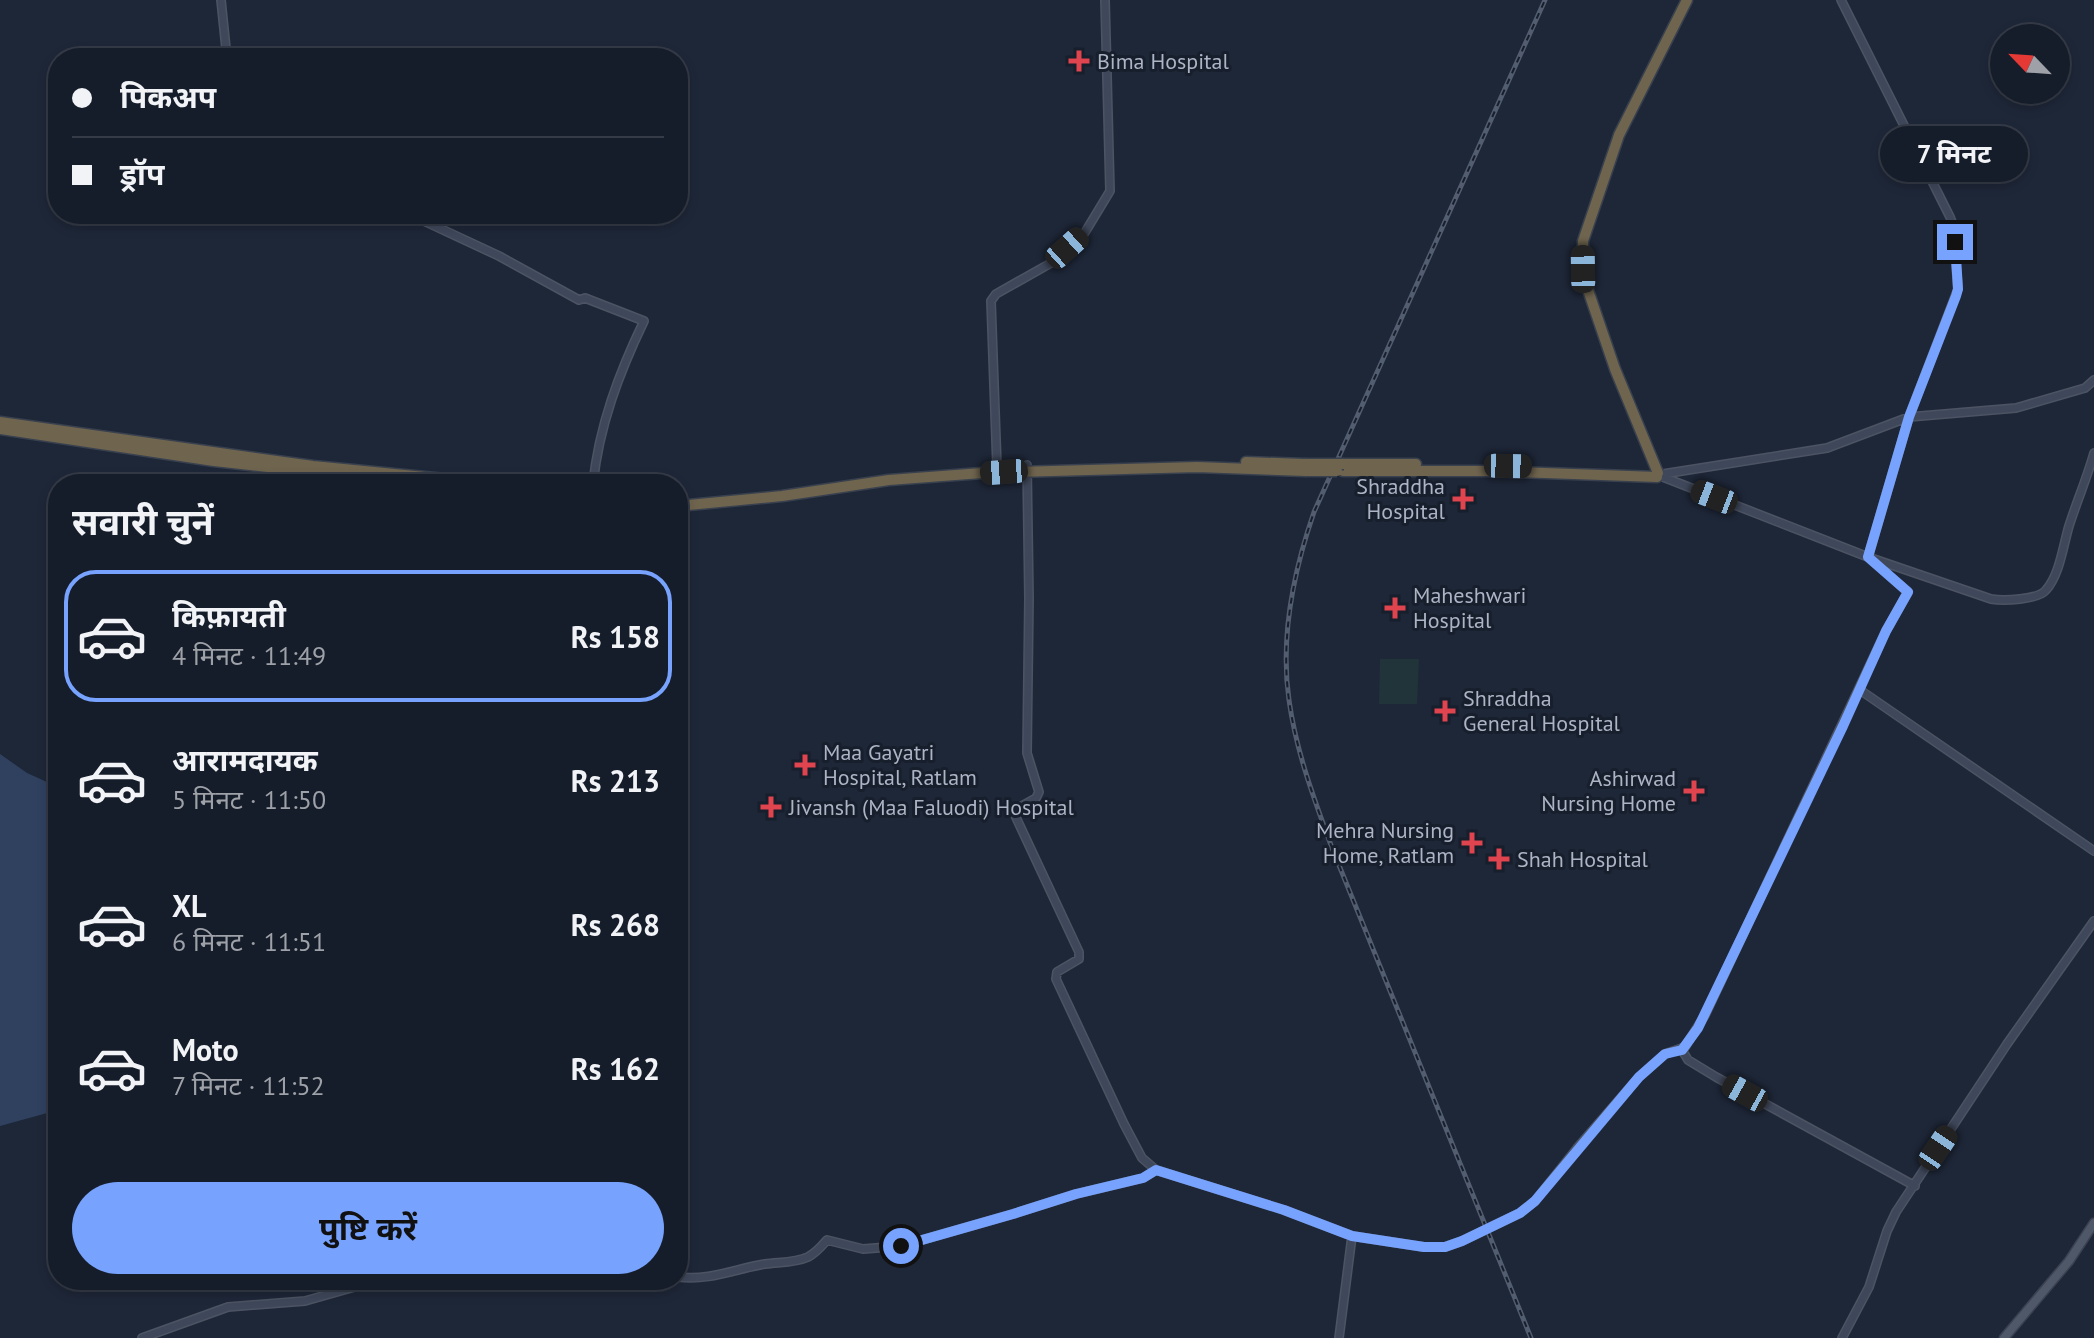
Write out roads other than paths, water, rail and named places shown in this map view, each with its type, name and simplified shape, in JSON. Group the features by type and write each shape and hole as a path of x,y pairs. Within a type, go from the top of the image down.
{"highway":[{"path":"688,498 1027,468 1199,461 1305,467 1660,475 1615,369 1588,290 1583,269 1583,241 1619,135 1690,0"},
{"path":"0,422 313,466 394,474"},
{"path":"0,429 214,461 331,474"},
{"path":"868,480 919,471 1027,468"},
{"path":"688,505 782,496 852,482"}],"main road":[{"path":"1995,1338 2007,1334 2059,1274 2094,1223"}],"street":[{"path":"221,0 226,48"},
{"path":"997,467 991,301 996,294 1051,263 1084,234 1110,191 1105,0"},
{"path":"1841,0 1953,225 1958,289 1909,417 1868,557"},
{"path":"430,224 499,256 579,300 585,298 644,321 612,396 594,474"},
{"path":"1660,475 1827,448 1909,417 2016,408 2085,388 2094,380"},
{"path":"1660,475 1868,557 2005,601 2042,594 2060,566 2068,528 2094,453"},
{"path":"1027,468 1027,753 1039,792 1036,798 1014,808 1013,812 1079,952 1079,959 1057,972 1056,979 1124,1124 1142,1158 1156,1170 1284,1210 1352,1236 1424,1247 1445,1247 1462,1241 1527,1207 1550,1184 1639,1077 1665,1054 1682,1050 1705,1015 1886,631 1908,592 1868,557"},
{"path":"1860,690 2094,851"},
{"path":"1842,1338 1869,1287 1887,1231 2012,1037 2094,921"},
{"path":"1682,1050 1688,1060 1716,1077 1915,1186"},
{"path":"688,1277 700,1278 804,1259 812,1256 827,1240 863,1249 901,1246 1076,1194 1143,1178 1156,1170"},
{"path":"1339,1338 1352,1236"},
{"path":"142,1338 228,1307 305,1301 346,1290"}],"water":[{"path":"0,754 27,773 48,782 48,1113 0,1126"}],"railway":[{"path":"1531,1338 1332,848 1292,719 1286,653 1295,581 1314,512 1545,0"}],"place":[{"name":"Bima Hospital","path":"1079,61"},
{"name":"Shraddha Hospital","path":"1463,499"},
{"name":"Maheshwari Hospital","path":"1395,608"},
{"name":"Shraddha General Hospital","path":"1445,711"},
{"name":"Maa Gayatri Hospital, Ratlam","path":"805,765"},
{"name":"Ashirwad Nursing Home","path":"1694,791"},
{"name":"Jivansh (Maa Faluodi) Hospital","path":"771,807"},
{"name":"Mehra Nursing Home, Ratlam","path":"1472,843"},
{"name":"Shah Hospital","path":"1499,859"}]}
